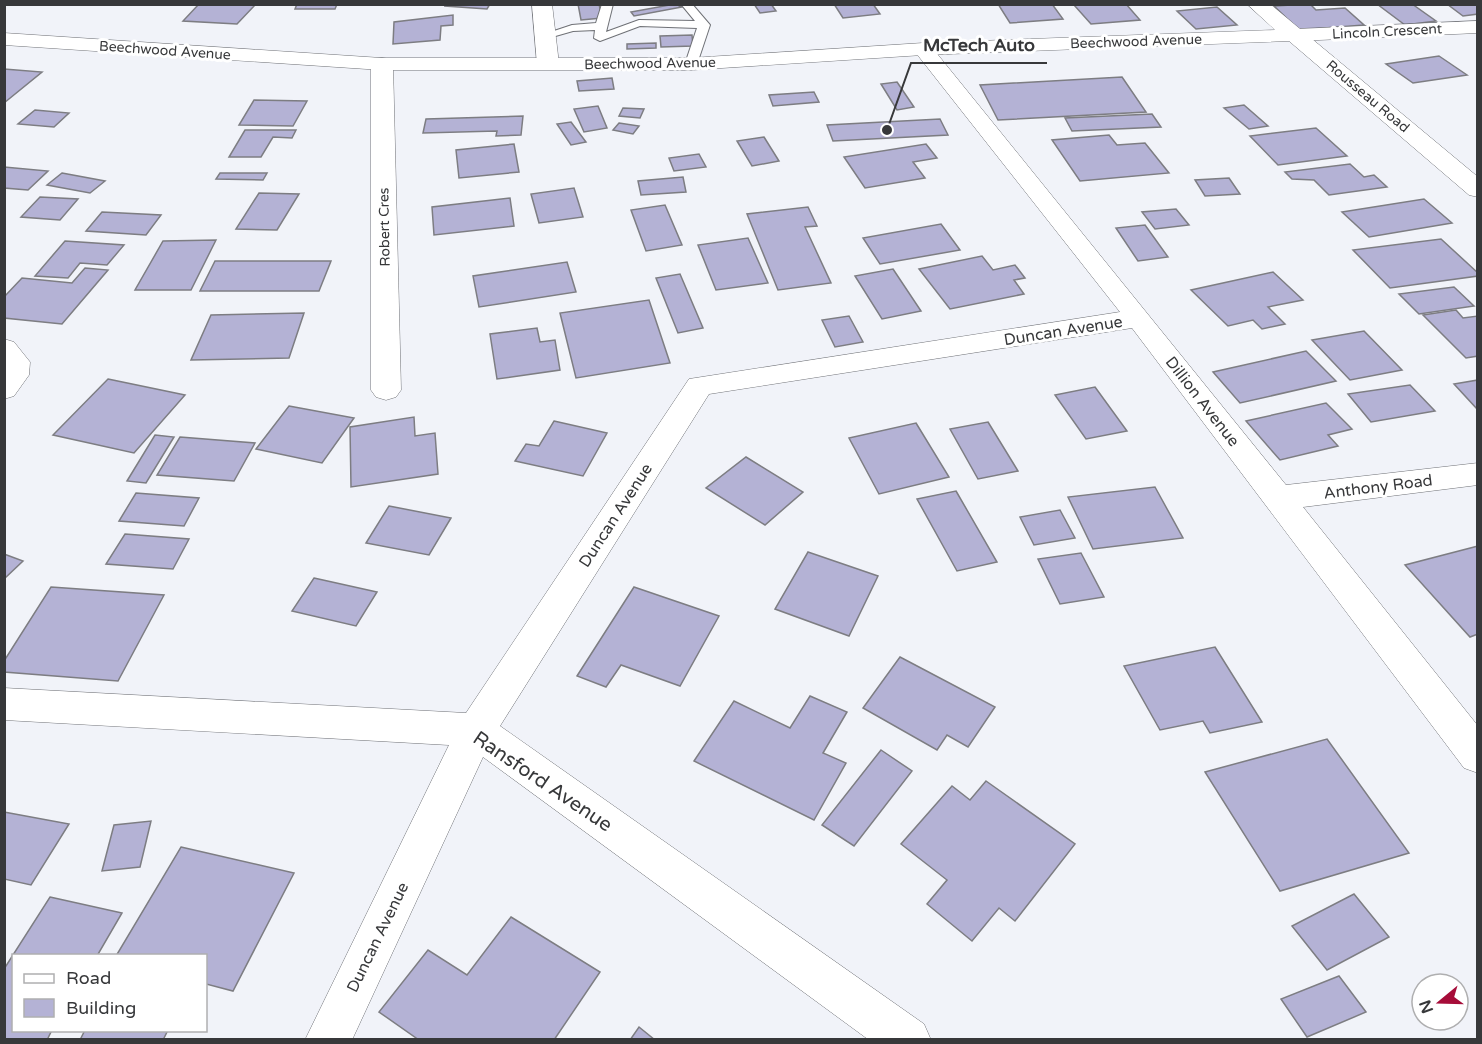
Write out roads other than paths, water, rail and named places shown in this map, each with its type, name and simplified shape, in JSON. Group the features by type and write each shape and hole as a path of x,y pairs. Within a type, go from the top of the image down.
{"street":[{"path":"542,4 548,64"},
{"name":"Rousseau Road","path":"1257,4 1478,190"},
{"name":"Lincoln Crescent","path":"1296,35 1478,27"},
{"name":"Beechwood Avenue","path":"4,39 382,64 691,64 923,50 1296,35"},
{"name":"Dillion Avenue","path":"923,50 1139,318 1478,756"},
{"name":"Robert Cres","path":"382,64 386,390"},
{"name":"Duncan Avenue","path":"328,1040 476,730 699,386 1139,318"},
{"path":"4,348 16,362 14,375 4,389"},
{"name":"Anthony Road","path":"1278,498 1478,474"},
{"name":"Ransford Avenue","path":"4,704 476,730 908,1040"}],"lane":[{"path":"608,4 600,38 639,23 704,25"},
{"path":"686,4 704,25"},
{"path":"691,64 704,25"},
{"path":"545,36 572,28 601,26"}],"place":[{"name":"McTech Auto","path":"887,130"}]}
